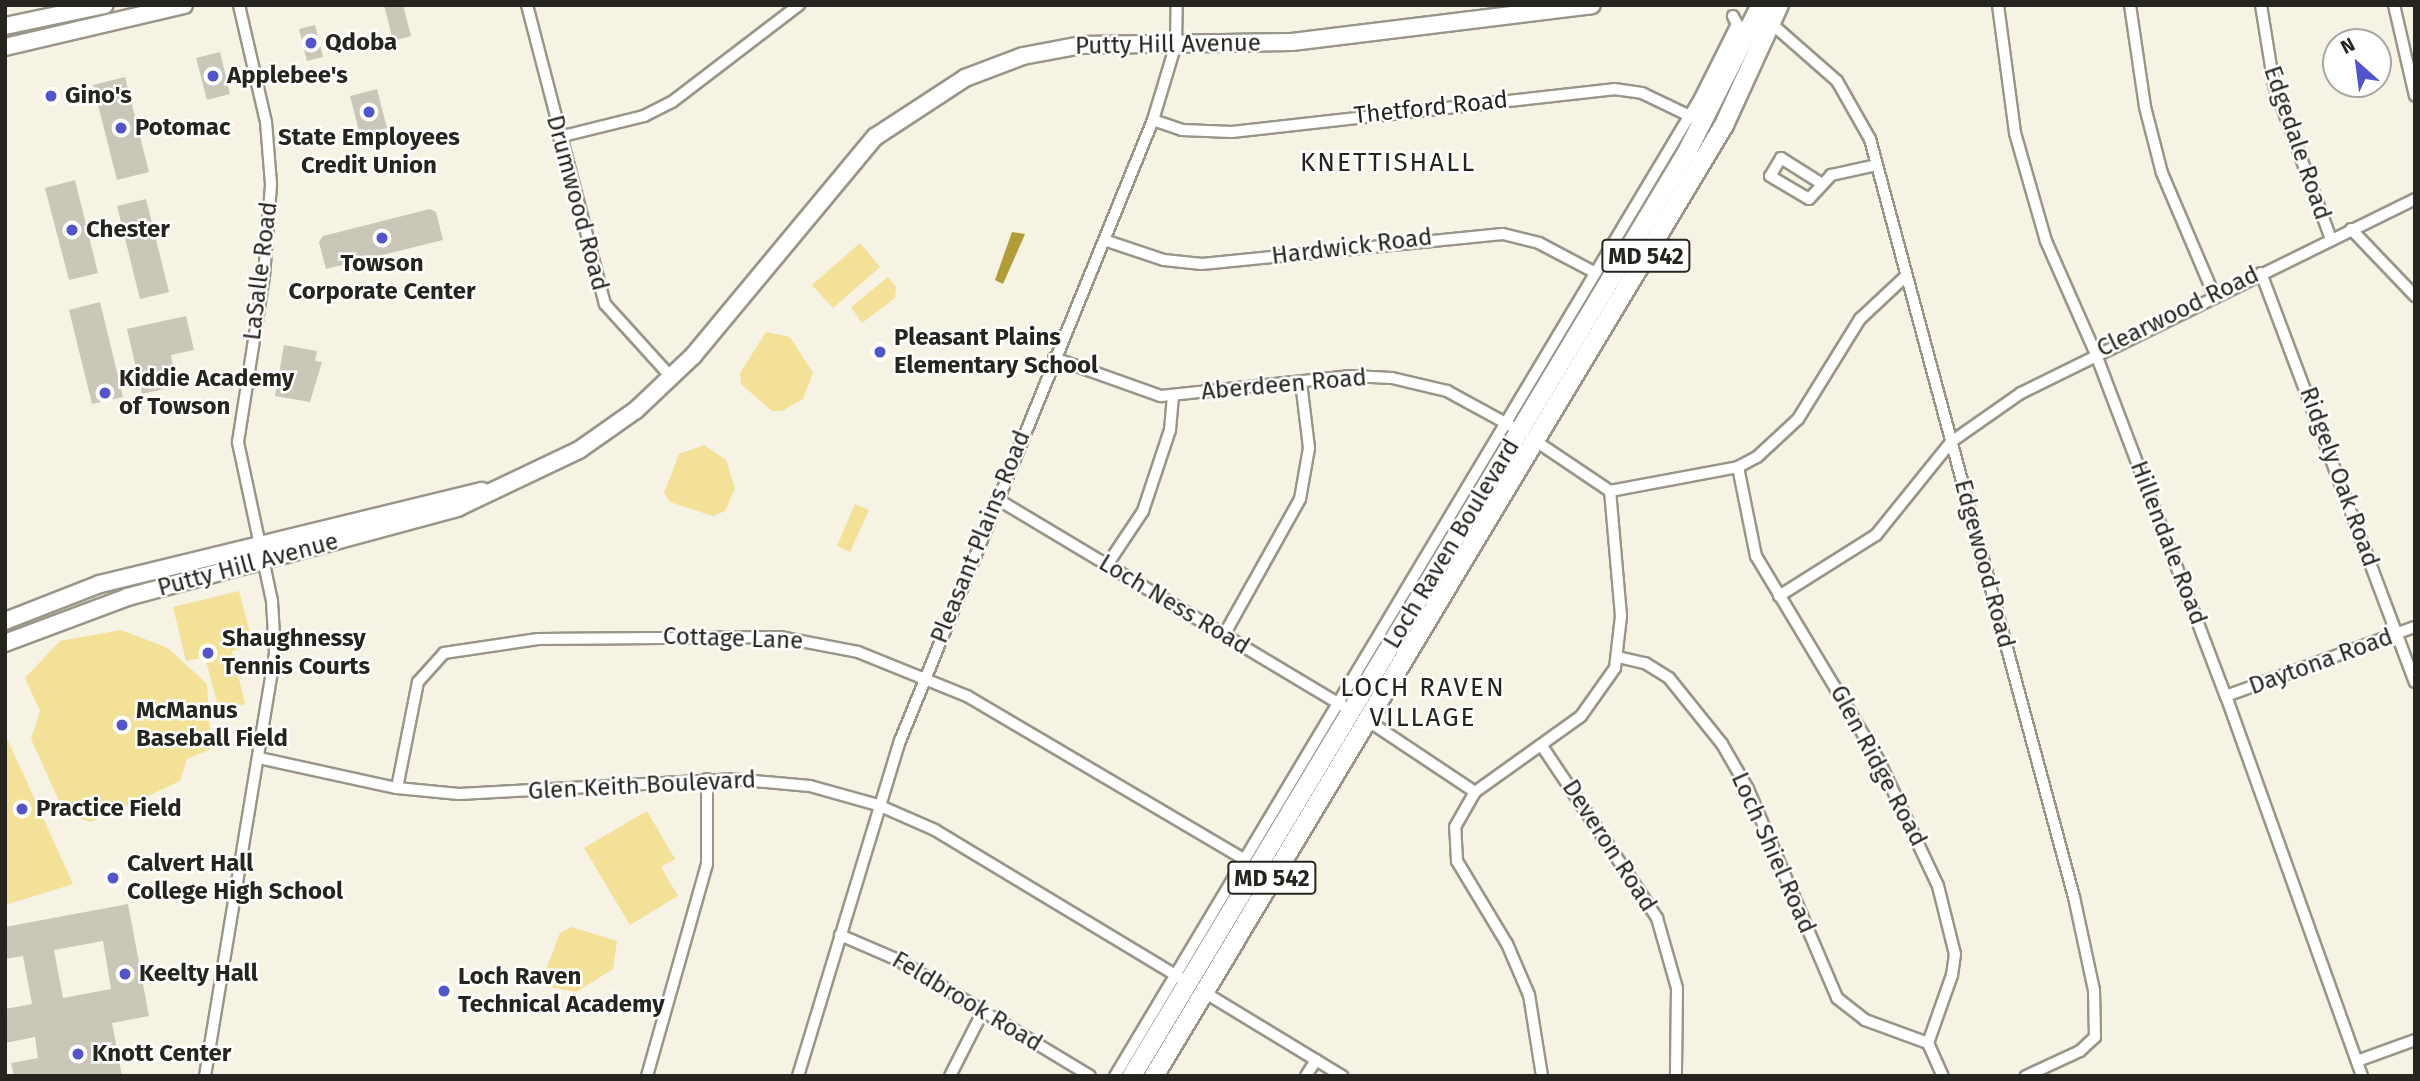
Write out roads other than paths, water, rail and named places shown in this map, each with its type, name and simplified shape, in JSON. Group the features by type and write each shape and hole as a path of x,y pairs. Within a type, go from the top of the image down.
{"main road":[{"name":"Loch Raven Boulevard","path":"1132,1076 1521,432 1760,5"},
{"name":"Loch Raven Boulevard","path":"1521,432 1724,125 1765,41 1779,5"},
{"name":"Loch Raven Boulevard","path":"1154,1076 1189,983"}],"street":[{"path":"5,26 105,5"},
{"path":"5,47 184,5"},
{"name":"LaSalle Road","path":"205,1076 275,652 263,554 238,442 269,241 271,163 239,5"},
{"name":"Drumwood Road","path":"527,5 559,137 605,304 672,378"},
{"path":"559,137 644,116 672,102 799,5"},
{"name":"Pleasant Plains Road","path":"798,1076 878,805 924,678 1153,120 1176,44 1177,5"},
{"name":"Putty Hill Avenue","path":"5,643 128,597 263,554 491,490 594,441 672,378 839,174 906,113 965,78 1023,56 1090,44 1292,43 1592,5"},
{"name":"Hillendale Road","path":"1998,5 2009,102 2028,186 2050,252 2095,352 2227,696 2362,1076"},
{"path":"2130,5 2156,151 2175,210 2214,295"},
{"name":"Edgedale Road","path":"2262,5 2277,96 2331,239"},
{"path":"2394,5 2415,96"},
{"name":"Loch Raven Boulevard","path":"1115,1076 1189,983 1244,859 1352,711 1521,432 1596,273 1697,119 1737,24 1733,16"},
{"name":"Edgewood Road","path":"1772,24 1846,91 1877,165 2074,898 2097,1015 2095,1037 2086,1047 2026,1076"},
{"path":"1765,41 1790,43"},
{"name":"Thetford Road","path":"1153,120 1182,130 1231,132 1614,89 1642,93 1697,119"},
{"path":"1819,183 1831,174 1877,165"},
{"name":"Clearwood Road","path":"1779,596 1876,535 1951,442 2021,393 2095,352 2415,199"},
{"path":"2351,229 2415,296"},
{"name":"Hardwick Road","path":"1104,240 1164,260 1202,264 1503,234 1538,243 1596,273"},
{"name":"Ridgely Oak Road","path":"2261,273 2415,682"},
{"path":"1542,1076 1532,1006 1518,964 1454,851 1459,814 1475,793 1542,746 1591,706 1618,657 1621,616 1610,491 1738,467 1798,419 1849,332 1906,276"},
{"name":"Aberdeen Road","path":"1054,358 1131,389 1173,396 1372,376 1410,381 1455,394 1521,432 1610,491"},
{"path":"1224,635 1300,499 1309,448 1301,382"},
{"path":"1107,565 1143,511 1170,430 1173,396"},
{"name":"Glen Ridge Road","path":"1738,467 1756,556 1901,801 1938,886 1955,954 1928,1043"},
{"name":"Loch Ness Road","path":"997,499 1352,711 1475,793"},
{"name":"Putty Hill Avenue","path":"5,621 100,584 263,554"},
{"name":"Daytona Road","path":"2227,696 2415,627"},
{"name":"Cottage Lane","path":"397,788 424,670 444,653 475,645 538,639 780,636 858,652 924,678 998,712 1244,859"},
{"name":"Loch Shiel Road","path":"1618,657 1645,663 1669,678 1723,744 1748,789 1837,998 1865,1020 1928,1043"},
{"name":"Deveron Road","path":"1542,746 1657,918 1677,988 1676,1076"},
{"name":"Glen Keith Boulevard","path":"259,758 397,788 496,794 707,779 795,784 878,805 966,848 1342,1076"},
{"path":"648,1076 707,864 707,779"},
{"name":"Feldbrook Road","path":"840,935 890,955 1090,1076"},
{"path":"950,1076 983,1011"},
{"path":"2357,1061 2415,1040"},
{"path":"1928,1043 1943,1076"},
{"path":"1306,1076 1316,1060"}],"place":[{"name":"Qdoba","path":"311,43"},
{"name":"Applebee's","path":"213,76"},
{"name":"Gino's","path":"51,96"},
{"name":"State Employees Credit Union","path":"369,112"},
{"name":"Potomac","path":"121,128"},
{"name":"Chester","path":"72,230"},
{"name":"Towson Corporate Center","path":"382,238"},
{"name":"Pleasant Plains Elementary School","path":"880,352"},
{"name":"Kiddie Academy of Towson","path":"105,393"},
{"name":"Shaughnessy Tennis Courts","path":"208,653"},
{"name":"McManus Baseball Field","path":"122,725"},
{"name":"Practice Field","path":"22,809"},
{"name":"Calvert Hall College High School","path":"113,878"},
{"name":"Keelty Hall","path":"125,974"},
{"name":"Loch Raven Technical Academy","path":"444,991"},
{"name":"Knott Center","path":"78,1054"}],"district":[{"name":"KNETTISHALL","path":"1388,163"},
{"name":"LOCH RAVEN VILLAGE","path":"1423,703"}]}
